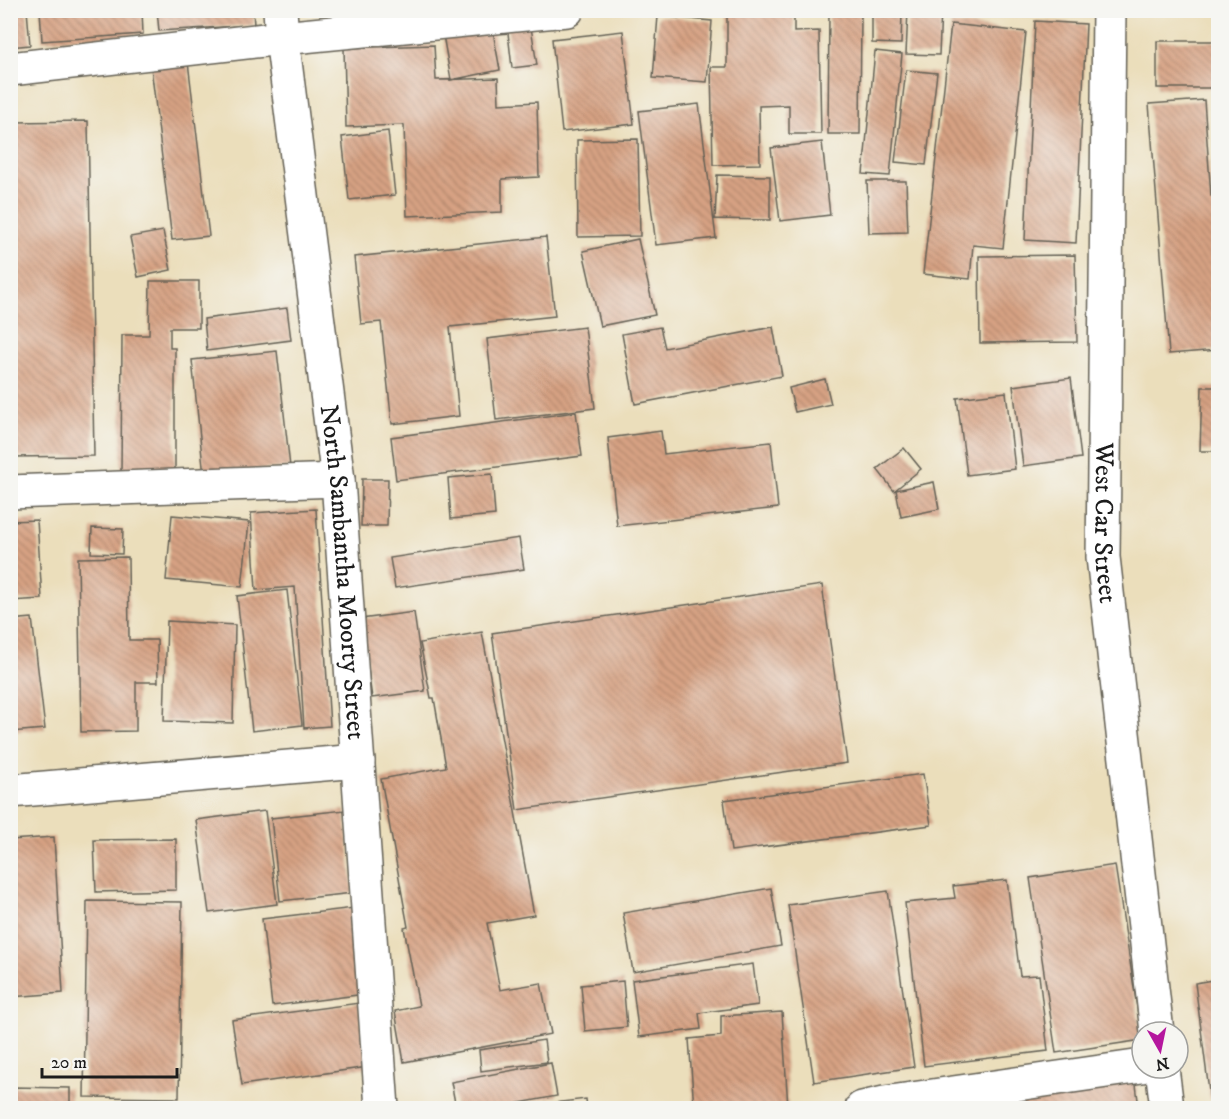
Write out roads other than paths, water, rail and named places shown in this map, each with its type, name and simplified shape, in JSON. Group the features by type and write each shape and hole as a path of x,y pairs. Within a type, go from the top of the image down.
{"street":[{"path":"10,69 281,24 567,10"},
{"name":"West Car Street","path":"1109,10 1103,556 1156,1020"},
{"name":"North Sambantha Moorty Street","path":"281,24 338,480 382,1108"},
{"path":"10,492 338,480"},
{"path":"10,791 357,761"},
{"path":"862,1108 884,1102 1130,1068"},
{"path":"1164,1080 1167,1108"}]}
